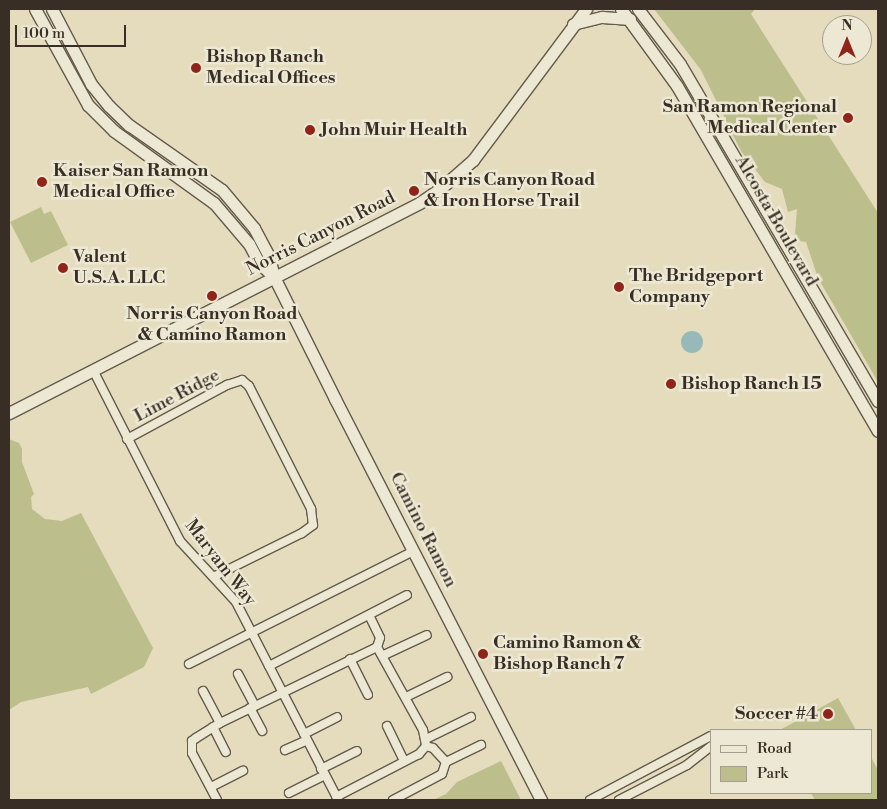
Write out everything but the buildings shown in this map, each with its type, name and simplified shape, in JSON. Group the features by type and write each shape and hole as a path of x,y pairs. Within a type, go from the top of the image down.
{"main road":[{"name":"Camino Ramon","path":"36,9 88,105 114,131 208,198 249,244 259,263 274,277"},
{"name":"Camino Ramon","path":"52,9 74,54 108,106 130,125 206,177 234,202 254,228 269,256 274,277 541,800"},
{"name":"Norris Canyon Road","path":"9,413 420,203 464,170 571,25 586,9"},
{"name":"Alcosta Boulevard","path":"621,9 677,86 878,431"},
{"name":"Alcosta Boulevard","path":"638,9 680,64 878,401"},
{"path":"571,25 602,18 630,19"}],"street":[{"name":"Maryam Way","path":"93,370 180,541 215,576 236,602 337,798"},
{"name":"Lime Ridge","path":"127,439 218,390 242,380 249,386 292,467 311,509 313,525 302,533 215,576"},
{"path":"189,664 414,551"},
{"path":"269,666 407,595"},
{"path":"217,800 192,746 196,738 216,725 377,647 380,638 369,615"},
{"path":"384,656 427,635"},
{"path":"377,647 384,656 406,697 426,742 446,762"},
{"path":"350,659 368,695"},
{"path":"238,674 262,731"},
{"path":"406,697 448,677"},
{"path":"203,691 226,752"},
{"path":"285,750 337,717"},
{"path":"337,798 419,754 426,742 471,717"},
{"path":"386,726 404,761"},
{"path":"590,800 710,737"},
{"path":"393,800 442,774 446,762 481,745"},
{"path":"619,800 686,765 710,747"},
{"path":"288,793 357,750"},
{"path":"211,787 243,771"}],"green space":[{"path":"654,9 755,9 751,14 878,213 878,382 818,278 806,242 798,241 795,234 797,209 788,212 782,189 765,182 741,151 701,70"},
{"path":"41,207 44,214 51,211 68,245 31,263 10,222"},
{"path":"9,439 19,443 22,449 22,462 34,494 31,497 32,509 45,519 62,521 81,513 153,648 144,667 91,694 88,687 21,702 9,710"},
{"name":"Soccer #4","path":"838,698 855,729 782,729"},
{"path":"872,759 878,770 878,800 815,800 812,794 872,794"},
{"path":"501,761 521,800 433,800 446,794 457,782"}],"water":[{"path":"688,331 696,331 703,338 703,346 696,353 688,353 681,346 681,338"}],"place":[{"name":"Bishop Ranch Medical Offices","path":"196,68"},
{"name":"San Ramon Regional Medical Center","path":"848,118"},
{"name":"John Muir Health","path":"310,130"},
{"name":"Kaiser San Ramon Medical Office","path":"42,182"},
{"name":"Norris Canyon Road & Iron Horse Trail","path":"414,191"},
{"name":"Valent U.S.A. LLC","path":"63,268"},
{"name":"The Bridgeport Company","path":"619,287"},
{"name":"Norris Canyon Road & Camino Ramon","path":"212,296"},
{"name":"Bishop Ranch 15","path":"671,384"},
{"name":"Camino Ramon & Bishop Ranch 7","path":"483,654"},
{"name":"Soccer #4","path":"828,714"}]}
